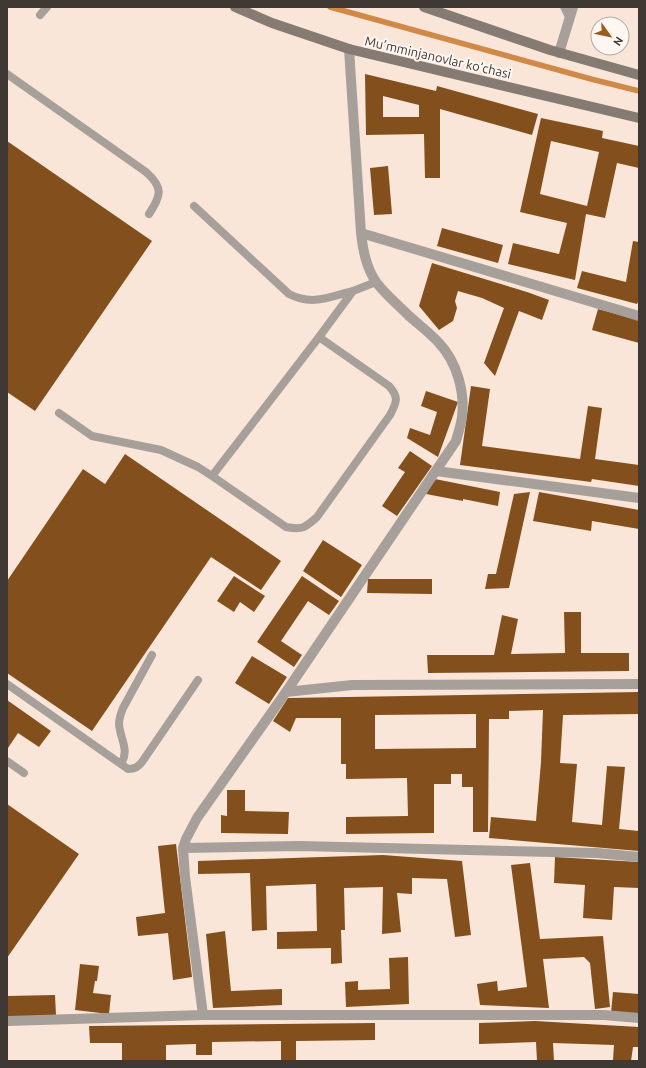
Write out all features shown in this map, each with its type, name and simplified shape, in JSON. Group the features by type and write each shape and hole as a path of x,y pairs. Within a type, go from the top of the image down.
{"main road":[{"name":"Mu’mminjanovlar ko‘chasi","path":"235,7 272,23 349,49 639,118"},
{"path":"424,7 559,53 639,75"}],"street":[{"path":"559,53 573,7"},
{"path":"203,1016 185,877 183,848 188,833 286,692 456,441 462,417 462,391 456,371 449,357 440,344 391,299 376,282 364,256 361,233 349,49"},
{"path":"361,233 639,316"},
{"path":"436,471 639,498"},
{"path":"286,692 352,685 639,684"},
{"path":"183,848 300,846 597,853 639,857"},
{"path":"8,1021 203,1016 604,1015 639,1018"}],"lane":[{"path":"40,15 47,7"},
{"path":"564,7 570,19"},
{"path":"7,74 146,172 155,181 159,190 157,202 149,214"},
{"path":"194,206 289,294 299,299 310,301 326,298 353,291 376,282"},
{"path":"212,476 320,337 353,291"},
{"path":"60,413 92,436 161,450 198,467 286,527 297,530 305,527 316,517 390,415 396,403 395,393 389,386 320,337"},
{"path":"121,764 126,755 119,723 120,717 123,708 152,655"},
{"path":"7,684 128,769 133,769 138,767 198,680"},
{"path":"7,761 24,773"}],"building":[{"path":"365,74 436,91 437,86 538,114 532,135 440,109 440,178 425,178 424,134 366,135","holes":["383,96 419,105 419,117 383,117"]},
{"path":"541,118 603,131 602,138 639,146 639,168 617,163 605,218 586,214 575,280 508,264 513,243 559,254 567,223 520,212","holes":["551,141 599,152 587,206 540,194"]},
{"path":"7,141 152,241 35,411 7,392"},
{"path":"388,166 392,214 374,215 370,168"},
{"path":"442,228 503,245 498,263 437,246"},
{"path":"633,241 639,242 639,302 637,304 577,288 582,271 626,282"},
{"path":"432,263 549,300 542,320 519,311 495,376 484,363 504,308 482,298 458,291 455,301 457,308 453,321 439,330 419,306"},
{"path":"598,309 639,320 639,343 592,330"},
{"path":"471,386 490,389 482,446 580,459 588,406 602,408 595,459 639,465 639,486 592,479 591,482 460,465"},
{"path":"426,391 458,402 438,457 407,438 410,428 430,435 437,412 421,406"},
{"path":"410,451 432,466 397,516 382,506 405,472 398,468"},
{"path":"125,454 281,561 261,590 211,557 92,731 7,673 7,581 83,469 105,484"},
{"path":"435,479 500,492 498,506 426,494"},
{"path":"530,492 509,588 485,589 488,574 496,574 514,494"},
{"path":"539,492 639,510 639,529 592,521 591,531 533,521"},
{"path":"323,540 362,565 341,597 303,571"},
{"path":"234,576 265,596 254,612 240,602 234,612 217,601"},
{"path":"302,576 339,601 329,615 308,601 281,641 302,655 294,667 257,642"},
{"path":"368,579 432,579 432,594 367,593"},
{"path":"564,612 581,612 581,653 629,653 629,671 428,673 427,655 494,655 502,615 518,619 511,654 565,653"},
{"path":"252,656 287,677 269,704 235,683"},
{"path":"639,692 639,714 563,715 560,763 577,764 572,822 602,825 607,766 625,767 619,829 639,831 639,851 489,838 491,817 536,821 541,762 543,710 509,711 509,719 489,719 488,832 473,832 473,787 462,787 462,774 451,774 451,784 434,784 434,833 346,834 346,817 408,816 407,778 346,779 346,764 341,764 341,718 296,718 290,732 273,721 288,698","holes":["476,714 476,748 375,749 375,715"]},
{"path":"7,700 51,731 39,747 18,733 8,748 7,747"},
{"path":"227,790 245,790 245,811 289,812 288,834 221,833 221,815 227,816"},
{"path":"7,804 79,854 7,958"},
{"path":"176,844 192,977 173,980 168,933 138,936 136,917 165,913 158,846"},
{"path":"383,855 462,861 471,935 455,937 447,879 412,878 412,894 397,893 401,932 382,934 383,887 344,888 345,930 341,930 342,963 331,964 331,948 277,949 277,932 317,931 316,884 266,886 267,930 252,931 250,873 198,874 198,861"},
{"path":"555,857 639,862 639,888 614,887 612,920 583,918 585,885 554,883"},
{"path":"530,863 540,939 603,936 610,1007 595,1009 590,963 584,957 543,959 549,1008 480,1005 477,984 497,981 498,991 527,987 511,865"},
{"path":"225,931 231,991 282,989 282,1005 213,1008 206,934"},
{"path":"408,957 409,1004 346,1007 345,982 358,981 358,990 390,989 389,958"},
{"path":"80,964 99,966 97,981 95,981 93,993 111,995 109,1014 75,1010"},
{"path":"613,992 639,994 639,1015 611,1013"},
{"path":"55,995 56,1015 7,1017 7,996"},
{"path":"535,1021 639,1027 639,1047 633,1047 631,1061 613,1060 614,1045 553,1043 554,1061 537,1061 536,1042 479,1044 479,1023"},
{"path":"375,1023 375,1040 296,1041 296,1061 281,1061 281,1041 212,1042 212,1055 196,1055 196,1044 166,1045 166,1061 122,1061 122,1043 90,1043 89,1026"}],"waterway":[{"path":"330,7 639,91"}]}
